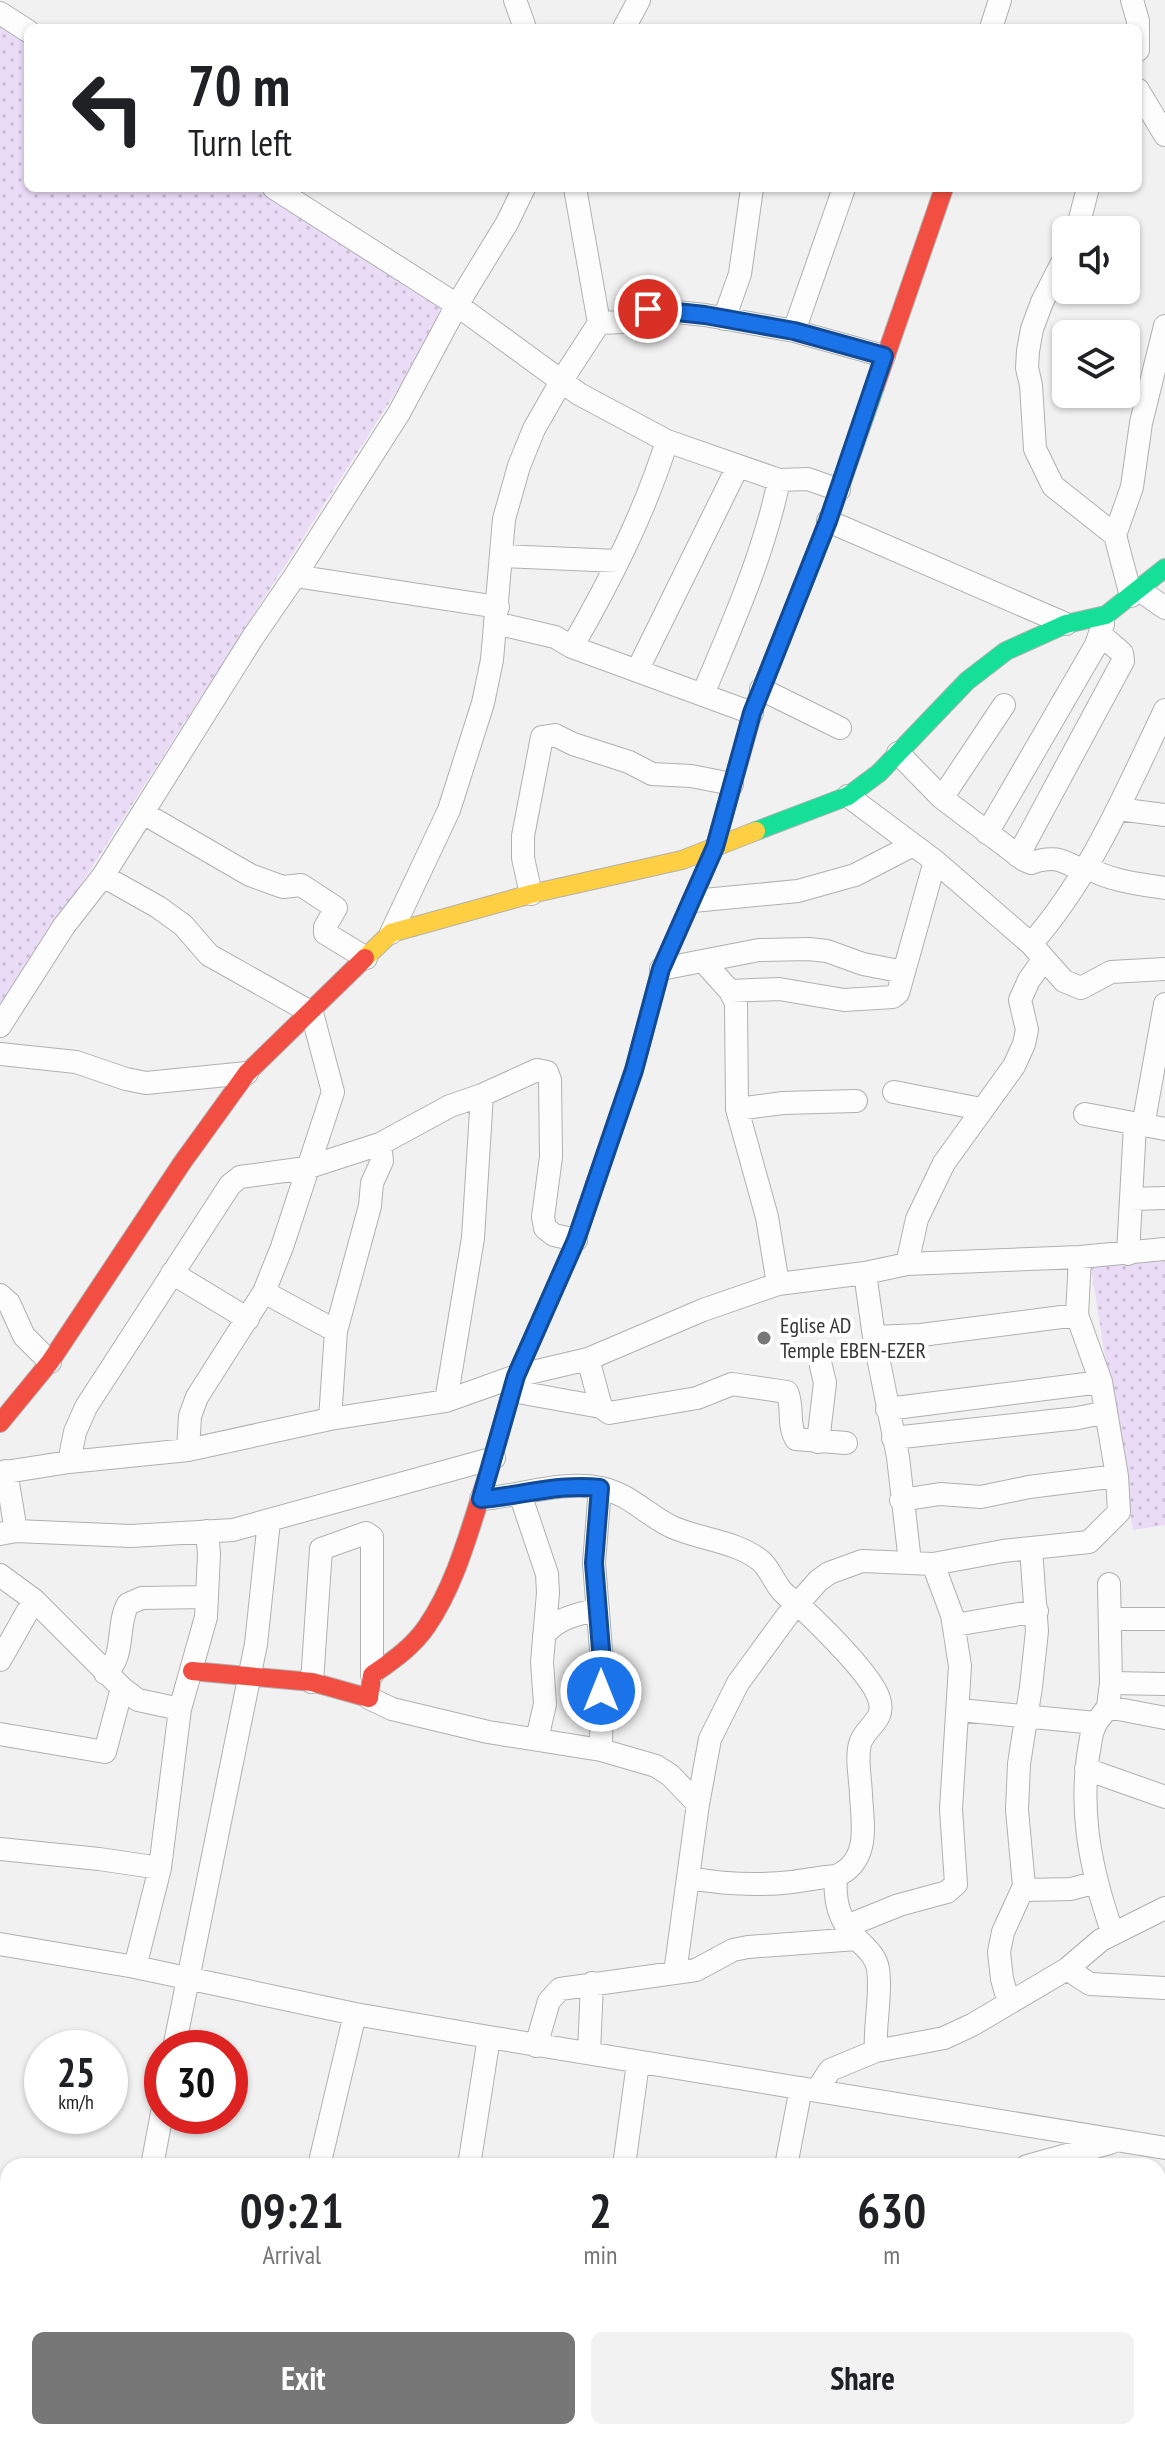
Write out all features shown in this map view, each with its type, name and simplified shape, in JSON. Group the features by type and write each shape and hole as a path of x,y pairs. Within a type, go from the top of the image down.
{"street":[{"path":"515,0 524,24"},
{"path":"626,24 639,0"},
{"path":"992,24 1000,0"},
{"path":"1132,0 1138,24"},
{"path":"0,13 24,28"},
{"path":"1142,100 1153,129"},
{"path":"280,192 457,305 579,394 667,441 779,480 800,478 839,490"},
{"path":"0,1026 64,926 103,876 399,413 522,192"},
{"path":"0,1423 50,1362 182,1163 247,1073 391,933 449,810 483,703 492,660 504,519 519,466 534,429 599,323 576,192"},
{"path":"724,319 740,274 751,192"},
{"path":"794,331 843,192"},
{"path":"372,1675 400,1656 426,1628 442,1600 481,1499 514,1383 576,1240 634,1070 661,969 715,847 752,713 828,521 942,192"},
{"path":"1081,216 1087,192"},
{"path":"1052,282 1032,329 1028,351 1035,449 1053,486 1115,535 1135,593 1165,608"},
{"path":"599,323 624,322 648,309 794,331 884,356"},
{"path":"1115,535 1132,487 1141,423 1165,326"},
{"path":"572,647 647,499 667,441"},
{"path":"637,671 738,466"},
{"path":"703,694 742,599 775,503 779,480"},
{"path":"828,521 1066,624 1103,625"},
{"path":"502,556 618,561"},
{"path":"987,833 1103,625 1165,568"},
{"path":"295,576 497,615 555,637 572,647 752,713"},
{"path":"391,933 531,894 682,860 848,796 879,773 967,681 987,665 1006,651 1066,624"},
{"path":"1018,856 1123,661 1122,653 1103,625"},
{"path":"761,689 840,728"},
{"path":"942,798 1004,705"},
{"path":"907,1264 917,1219 944,1163 1014,1066 1024,1044 1027,1030 1020,1000 1037,952 1118,809 1165,710"},
{"path":"531,894 523,858 523,836 542,737 555,735 629,762 652,774 691,776 732,784"},
{"path":"898,753 942,798 1031,863 1056,858 1121,881 1165,888"},
{"path":"848,796 935,861 1037,952 1064,981 1078,988 1111,972 1165,969"},
{"path":"1118,809 1165,815"},
{"path":"143,813 250,875 283,887 301,885 313,891 336,908 325,927 325,933 366,958"},
{"path":"693,901 798,891 855,875 913,845"},
{"path":"730,991 779,989 844,1000 887,999 898,993 935,861"},
{"path":"103,876 183,925 209,955 312,1013 333,1092 321,1135 306,1168 286,1236 264,1292 197,1397 190,1416 188,1450"},
{"path":"661,969 759,950 809,949 904,972"},
{"path":"704,962 730,991 738,1014 737,1109 767,1217 778,1284"},
{"path":"1128,1254 1131,1199 1148,1127 1165,1004"},
{"path":"0,1054 76,1062 146,1083 247,1073"},
{"path":"69,1462 75,1432 86,1407 230,1185 240,1177 306,1168 380,1144 450,1106 537,1070 547,1072 552,1130 543,1217 549,1232 576,1240"},
{"path":"894,1092 981,1109"},
{"path":"446,1401 473,1238 482,1095"},
{"path":"737,1109 783,1103 856,1101"},
{"path":"1085,1114 1148,1127"},
{"path":"330,1419 336,1331 370,1206 372,1183 382,1161 380,1144"},
{"path":"1131,1199 1165,1198"},
{"path":"494,1458 233,1530 115,1536 8,1532 3,1472 188,1450 330,1419 446,1401 588,1359 703,1310 778,1284 865,1273 907,1264 1080,1257 1165,1249"},
{"path":"675,1973 710,1739 723,1709 746,1672 787,1616 818,1581 829,1573 862,1561 921,1563 1093,1540 1119,1512 1117,1476 1101,1382 1077,1315 1080,1257"},
{"path":"172,1273 248,1319"},
{"path":"536,2046 549,2001 560,1989 696,1970 733,1950 852,1932 899,1905 955,1887 951,1809 960,1666 955,1625 921,1563 901,1500 865,1273"},
{"path":"264,1292 336,1331"},
{"path":"0,1295 9,1303 24,1336 50,1362"},
{"path":"874,1337 921,1335 1077,1315"},
{"path":"588,1359 601,1407"},
{"path":"818,1442 825,1383 821,1366"},
{"path":"887,1409 1101,1382"},
{"path":"514,1383 601,1407 609,1413 697,1398 732,1384 772,1388 787,1392 789,1396 791,1431 796,1439 846,1443"},
{"path":"893,1438 1078,1418 1106,1412"},
{"path":"901,1500 940,1494 981,1497 1029,1487 1117,1476"},
{"path":"481,1499 567,1486 600,1488 620,1494 674,1528 751,1554 764,1563 781,1590 799,1604 877,1692 880,1716 863,1739 860,1750 864,1820 862,1846 854,1864 836,1876 794,1882 727,1885 689,1878"},
{"path":"600,1488 594,1563 602,1662 601,1750"},
{"path":"520,1494 547,1574 542,1662 545,1704 537,1739"},
{"path":"177,2030 256,1644 269,1521"},
{"path":"135,1967 160,1868 180,1709 206,1617 207,1531"},
{"path":"312,1682 321,1549 366,1533 372,1537 372,1675 369,1698"},
{"path":"1009,2003 999,1961 1003,1932 1024,1890 1017,1810 1019,1764 1031,1687 1037,1611 1031,1549"},
{"path":"0,1575 34,1600 114,1681 138,1700 180,1709"},
{"path":"1109,1584 1111,1683 1086,1769 1085,1826 1097,1882 1113,1934"},
{"path":"0,1734 105,1752 114,1681 110,1671 117,1657 122,1620 128,1604 142,1598 207,1597"},
{"path":"0,1660 34,1600"},
{"path":"544,1635 555,1623 567,1617 598,1609"},
{"path":"955,1625 1037,1611"},
{"path":"1110,1619 1165,1619"},
{"path":"192,1671 312,1682 369,1698 392,1709 488,1732 601,1750 656,1766 670,1775 698,1804"},
{"path":"1111,1683 1165,1684"},
{"path":"959,1710 1165,1718"},
{"path":"1086,1769 1165,1797"},
{"path":"0,1849 160,1868"},
{"path":"836,1876 835,1900 852,1932 871,1954 879,1971 876,2051"},
{"path":"1024,1890 1071,1889 1097,1882"},
{"path":"788,2158 809,2089 830,2070 876,2051 944,2038 972,2025 1067,1969 1092,1946 1165,1908"},
{"path":"0,1944 135,1967 355,2014 536,2046 1165,2148"},
{"path":"1067,1969 1090,1984 1165,1988"},
{"path":"589,2053 592,1983"},
{"path":"321,2158 355,2014"},
{"path":"470,2158 489,2037"},
{"path":"625,2158 638,2063"},
{"path":"154,2158 158,2134"},
{"path":"1055,2158 1118,2140"}],"shaded area":[{"path":"0,16 24,31 24,192 273,192 451,306 0,1011"},
{"path":"1165,1249 1165,1525 1133,1530 1090,1263"}],"traffic: fast":[{"path":"754,708 828,521 875,387"},
{"path":"756,831 848,796 879,773 967,681 1006,651 1066,624 1106,615 1165,568"}],"traffic: slow":[{"path":"365,958 391,933 531,894 682,860 756,831"},
{"path":"489,1471 516,1376 576,1240 619,1114"}],"traffic: jam":[{"path":"875,387 943,192"},
{"path":"619,1114 661,969 715,847 754,708"},
{"path":"0,1423 50,1362 182,1163 247,1073 365,958"},
{"path":"192,1671 312,1682 369,1698 372,1675 415,1641 438,1609 463,1551 489,1471"}],"place":[{"name":"Eglise AD Temple EBEN-EZER","path":"764,1338"}],"route":[{"path":"601,1691 602,1662 594,1563 600,1488 577,1485 481,1499 516,1376 576,1240 634,1070 661,969 715,847 752,713 828,521 884,356 794,331 705,315 648,309"}]}
